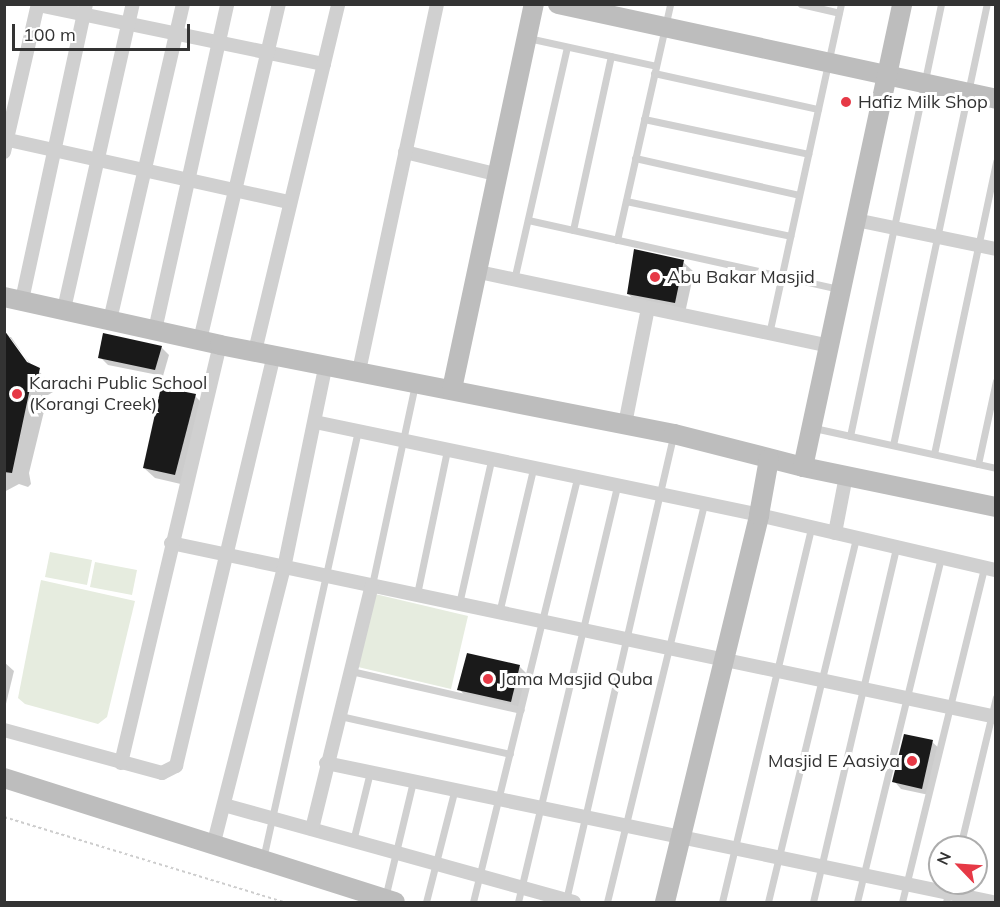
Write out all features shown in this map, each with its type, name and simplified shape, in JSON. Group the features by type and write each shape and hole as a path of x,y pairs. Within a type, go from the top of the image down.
{"street":[{"path":"64,309 133,4"},
{"path":"110,320 183,4"},
{"path":"155,330 227,4"},
{"path":"200,340 279,4"},
{"path":"4,730 162,773 176,766 228,556 265,352 289,202 338,4"},
{"path":"359,371 437,4"},
{"path":"452,389 479,272 534,4"},
{"path":"558,4 996,99"},
{"path":"803,467 902,4"},
{"path":"289,202 237,188 54,149 5,143 38,5 85,10 128,25 267,55 324,64"},
{"path":"85,10 54,149 13,298 220,345 674,434 803,467 996,507"},
{"path":"405,152 499,175"},
{"path":"856,220 996,249"},
{"path":"479,272 828,346"},
{"path":"625,424 648,308"},
{"path":"121,763 171,543 220,345"},
{"path":"213,846 284,568 326,364"},
{"path":"315,422 616,488 759,515 990,568"},
{"path":"665,903 759,515 769,459"},
{"path":"835,532 846,476"},
{"path":"171,543 993,717"},
{"path":"312,829 372,585"},
{"path":"327,763 626,823 928,889"},
{"path":"4,778 390,901"},
{"path":"224,805 570,901"},
{"path":"958,895 992,903"}],"lane":[{"path":"617,240 670,4"},
{"path":"769,334 840,9 801,4"},
{"path":"850,436 941,4"},
{"path":"893,445 987,4"},
{"path":"528,38 818,109"},
{"path":"514,280 567,47"},
{"path":"573,230 611,57"},
{"path":"644,119 808,154"},
{"path":"635,158 799,195"},
{"path":"934,454 996,162"},
{"path":"626,201 790,236"},
{"path":"528,220 841,289"},
{"path":"978,464 996,381"},
{"path":"372,585 416,382"},
{"path":"811,427 996,468"},
{"path":"263,861 358,431"},
{"path":"570,901 586,815 674,434"},
{"path":"417,594 447,451"},
{"path":"459,604 491,461"},
{"path":"499,613 533,469"},
{"path":"473,903 577,478"},
{"path":"518,903 616,488"},
{"path":"607,903 667,648 704,504"},
{"path":"722,903 811,527"},
{"path":"768,903 856,537"},
{"path":"813,903 896,547"},
{"path":"857,903 941,557"},
{"path":"902,903 949,707 990,568"},
{"path":"351,671 521,710"},
{"path":"963,835 996,697"},
{"path":"340,716 510,754"},
{"path":"353,841 370,772"},
{"path":"390,901 396,853 413,781"},
{"path":"426,903 455,788"},
{"path":"992,903 996,891"}],"path":[{"path":"4,817 283,903"}],"shaded area":[{"path":"50,552 92,560 87,585 45,577"},
{"path":"95,562 137,570 132,595 90,587"},
{"path":"41,580 135,601 107,717 98,724 25,704 18,698"},
{"path":"375,594 468,616 451,689 358,667"}],"building":[{"name":"Abu Bakar Masjid","path":"634,249 684,260 675,303 627,294"},
{"name":"Karachi Public School (Korangi Creek)","path":"4,330 27,362 40,368 38,377 32,379 12,473 4,472"},
{"path":"103,333 162,346 155,370 98,358"},
{"path":"161,387 196,394 175,475 143,468"},
{"name":"Jama Masjid Quba","path":"467,653 520,665 511,702 457,690"},
{"name":"Masjid E Aasiya","path":"904,734 933,740 922,789 892,782"}],"place":[{"name":"Hafiz Milk Shop","path":"846,102"},
{"name":"Abu Bakar Masjid","path":"655,277"},
{"name":"Karachi Public School (Korangi Creek)","path":"17,394"},
{"name":"Jama Masjid Quba","path":"488,679"},
{"name":"Masjid E Aasiya","path":"912,761"}]}
